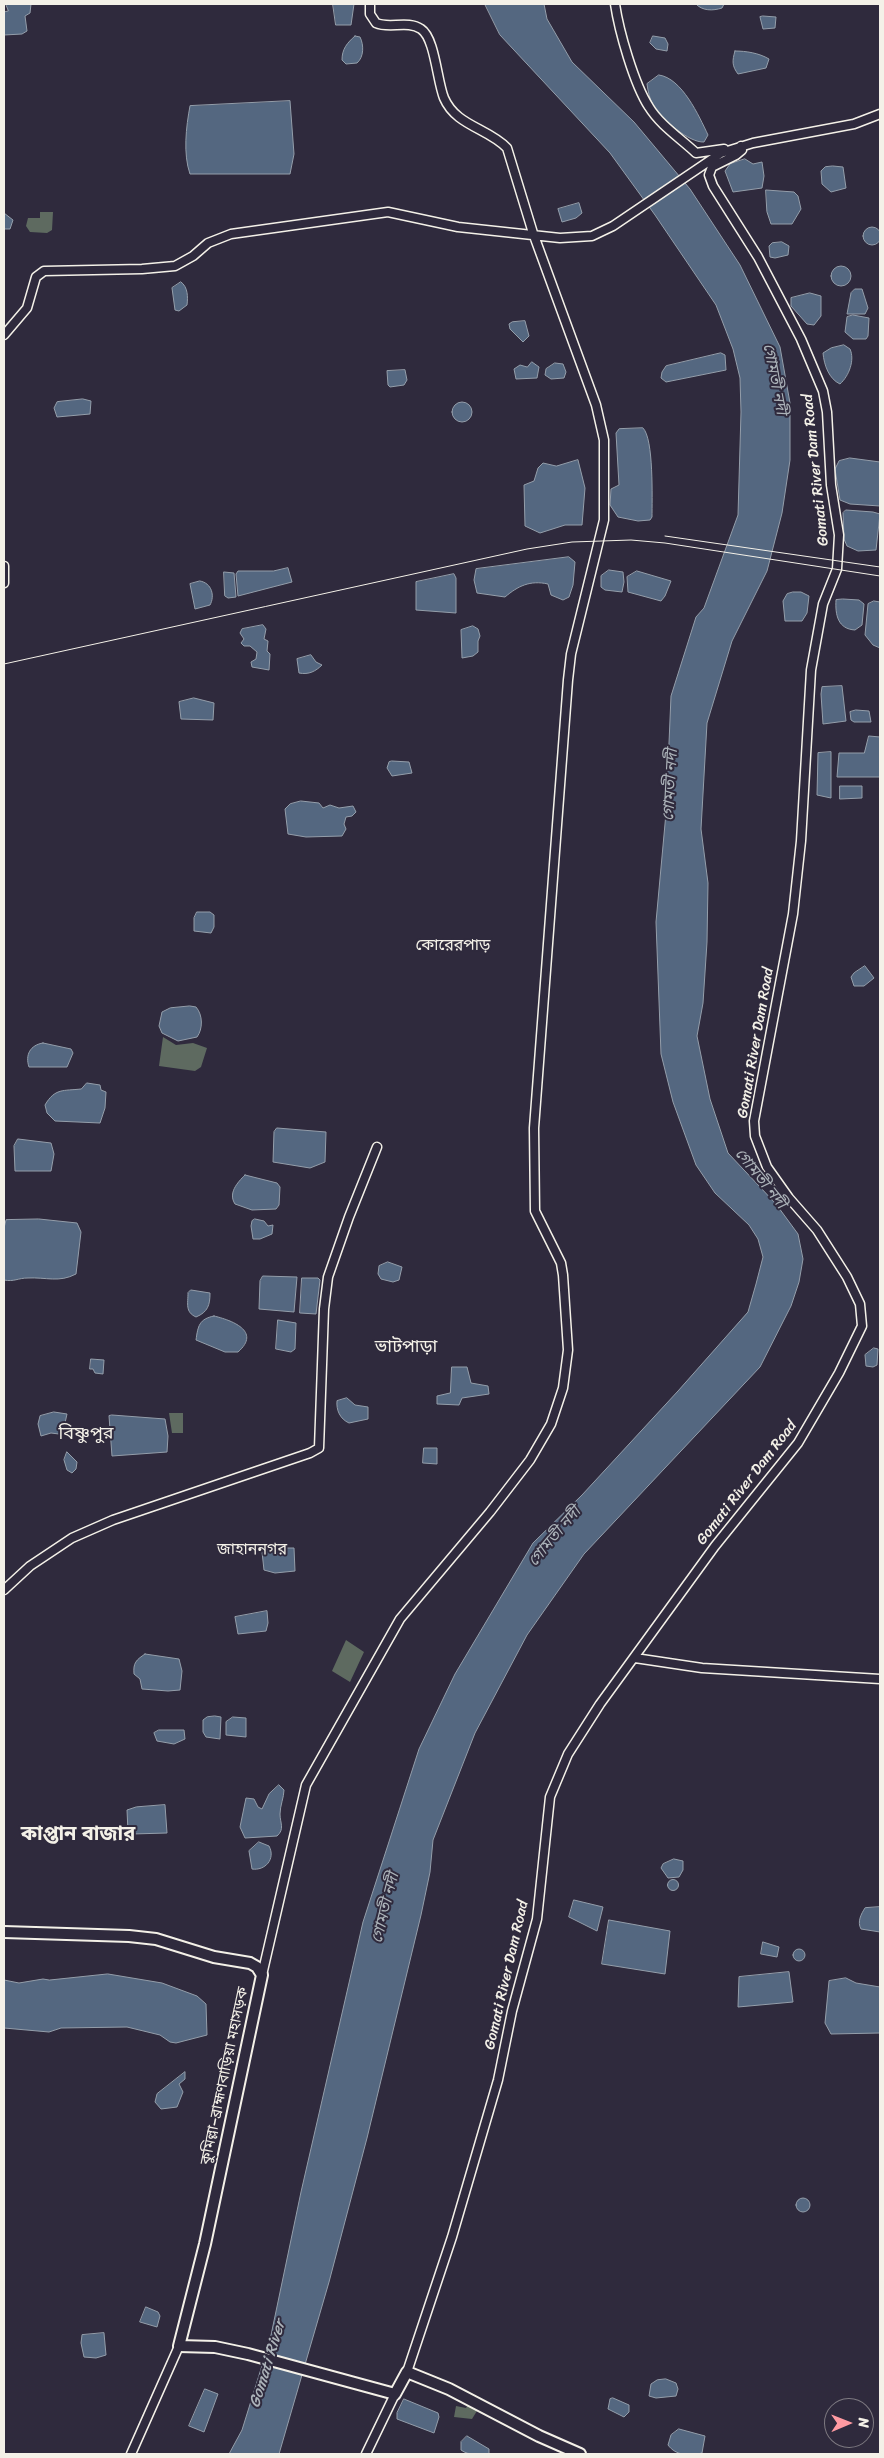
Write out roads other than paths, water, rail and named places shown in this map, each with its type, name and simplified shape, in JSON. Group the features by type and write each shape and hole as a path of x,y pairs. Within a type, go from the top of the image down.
{"highway":[{"name":"কুমিল্লা–ব্রাহ্মণবাড়িয়া মহাসড়ক","path":"4,1932 129,1936 156,1939 214,1957 250,1963 262,1975 203,2252 179,2346"},
{"path":"179,2346 215,2348 248,2354 395,2394 407,2372 449,2389 539,2436 580,2454"}],"main road":[{"path":"262,1975 306,1785 400,1619 490,1512 530,1460 551,1424 566,1368 567,1341 561,1263 535,1211 534,1128 568,680 571,654 604,520 604,440 596,405 533,233 509,151 499,141 459,118 448,105 441,87 427,35 422,29 415,26 383,26 376,24 370,14 370,4"},
{"path":"615,4 636,78 648,106 659,120 696,153 836,128 880,114"},
{"path":"4,334 27,308 36,277 44,271 142,270 175,266 193,256 208,243 240,233 388,212 458,226 533,233 560,238 581,237 597,234 613,226 714,157 741,146"},
{"name":"Gomati River Dam Road","path":"407,2372 452,2237 498,2080 512,2011 537,1919 550,1797 568,1754 580,1734 715,1546 798,1442 839,1373 863,1322 860,1304 847,1277 816,1230 789,1198 767,1167 754,1136 754,1121 793,914 801,841 811,670 823,604 836,575 839,535 831,485 826,404 823,391 801,339 758,257 719,196 710,177 712,167 736,155 742,150 741,146"},
{"path":"4,566 4,583"},
{"path":"4,1590 30,1566 72,1538 113,1520 310,1453 319,1448 323,1318 328,1277 349,1217 377,1147"},
{"path":"635,1658 702,1668 880,1679"},
{"path":"131,2454 179,2346"},
{"path":"366,2454 395,2394"}],"water":[{"path":"6,4 31,4 30,13 25,16 27,31 22,34 4,35 4,12 8,11"},
{"path":"333,4 354,4 351,25 336,25"},
{"path":"485,4 544,4 547,19 572,62 634,122 690,189 740,265 780,347 790,403 790,460 782,513 767,571 732,641 707,723 701,829 708,883 707,942 703,1003 697,1036 710,1099 728,1153 776,1204 798,1234 803,1259 799,1282 791,1306 760,1367 584,1554 527,1635 475,1733 433,1840 430,1872 421,1915 367,2138 329,2282 279,2454 229,2454 242,2430 270,2340 301,2192 363,1922 419,1749 455,1674 533,1543 582,1495 748,1312 763,1257 758,1239 749,1225 715,1193 696,1165 673,1102 661,1054 656,922 666,813 671,696 696,617 704,608 738,515 740,378 733,349 716,305 655,215 610,153 500,35"},
{"path":"696,4 724,4 722,8 711,10 701,8"},
{"path":"760,17 776,17 775,28 763,29"},
{"path":"355,36 360,37 363,47 362,54 357,63 346,64 342,60 344,49"},
{"path":"653,36 665,38 668,44 667,51 656,49 650,43"},
{"path":"735,51 761,55 769,59 766,68 738,74 733,63"},
{"path":"659,75 675,83 689,99 708,135 704,142 684,135 669,124 654,107 649,96 647,84"},
{"path":"290,101 294,154 290,174 190,174 186,158 186,131 190,106"},
{"path":"745,159 753,164 762,162 764,176 762,188 733,192 725,171 730,164"},
{"path":"825,167 843,167 846,188 831,192 822,184 821,171"},
{"path":"766,190 794,192 798,196 801,209 792,224 771,224 767,212"},
{"path":"579,203 582,213 576,218 562,222 558,209"},
{"path":"4,213 13,220 10,229 4,229"},
{"path":"872,227 878,230 881,236 878,242 872,245 866,242 863,236 866,230"},
{"path":"782,242 789,246 788,255 775,258 770,257 769,246 772,243"},
{"path":"841,266 848,269 851,276 848,283 841,286 834,283 831,276 834,269"},
{"path":"181,282 186,289 187,305 179,311 175,310 172,288"},
{"path":"855,289 862,289 868,308 865,314 847,314 851,293"},
{"path":"810,293 821,296 821,316 814,325 807,324 791,306 791,298"},
{"path":"853,315 869,318 868,336 866,339 853,339 845,332 847,317"},
{"path":"525,321 529,336 523,342 510,329 509,324"},
{"path":"844,345 850,349 852,358 848,372 840,384 833,379 828,371 823,353 831,348"},
{"path":"721,353 725,355 726,370 666,382 661,378 666,366"},
{"path":"532,362 539,367 537,378 516,379 514,369 520,365 527,367"},
{"path":"555,363 563,364 566,372 564,378 551,379 545,375 546,369"},
{"path":"405,370 407,380 404,385 390,387 388,385 387,371"},
{"path":"83,399 91,401 90,414 57,417 54,408 57,402"},
{"path":"462,402 469,405 472,412 469,419 462,422 455,419 452,412 455,405"},
{"path":"643,428 647,434 651,456 652,517 650,520 638,521 618,517 610,505 611,489 619,485 616,433 619,429"},
{"path":"850,458 880,462 880,506 850,504 840,500 835,469 839,461"},
{"path":"578,460 585,488 582,525 565,525 540,533 525,526 524,485 534,481 538,468 543,463 556,466"},
{"path":"846,510 880,514 876,550 858,551 847,546 844,539 843,513"},
{"path":"569,557 575,562 573,585 569,597 563,600 551,595 548,584 542,583 530,583 505,597 477,593 474,580 476,569"},
{"path":"288,568 292,582 238,596 236,574 238,571 273,571"},
{"path":"609,570 623,572 622,592 605,590 601,587 601,576"},
{"path":"637,571 671,581 661,601 628,592 627,577"},
{"path":"224,572 234,573 236,597 228,598 225,596"},
{"path":"454,574 456,578 456,613 416,610 416,582"},
{"path":"200,581 210,587 212,598 210,605 195,609 190,584"},
{"path":"801,592 809,596 807,613 802,621 785,621 783,601 787,594"},
{"path":"836,600 859,600 864,604 862,625 855,630 841,624 837,616"},
{"path":"874,601 880,602 880,648 873,645 865,635 868,604"},
{"path":"263,625 266,629 264,639 268,641 267,651 270,654 269,670 252,667 251,662 256,659 257,652 250,646 244,646 241,643 244,639 240,633 242,629"},
{"path":"473,626 478,629 480,636 478,652 473,656 462,658 461,630"},
{"path":"311,655 316,662 322,665 312,672 299,673 297,659"},
{"path":"842,686 846,721 823,724 822,687"},
{"path":"194,698 214,703 213,720 181,719 179,702"},
{"path":"856,710 869,711 871,722 854,722 851,720 850,712"},
{"path":"869,736 880,737 880,777 837,777 839,753 864,753"},
{"path":"831,752 831,798 817,795 818,753"},
{"path":"389,762 409,762 412,773 392,776 387,768"},
{"path":"840,786 862,786 862,798 840,799"},
{"path":"301,801 319,803 323,808 330,805 339,808 353,806 356,812 352,816 346,817 344,824 346,829 342,836 306,837 288,834 285,809 290,804"},
{"path":"197,912 210,912 214,915 214,927 211,933 194,931 194,918"},
{"path":"865,966 874,978 864,986 854,986 851,977"},
{"path":"196,1007 201,1018 197,1037 178,1041 162,1033 159,1026 162,1012 170,1008"},
{"path":"43,1043 71,1049 73,1053 67,1067 29,1067 28,1055 30,1051 35,1046"},
{"path":"87,1083 100,1085 101,1090 106,1092 105,1108 100,1123 55,1121 47,1113 45,1105 56,1093 64,1090 81,1089"},
{"path":"277,1128 326,1132 325,1162 310,1168 273,1162 274,1132"},
{"path":"18,1139 51,1143 54,1154 51,1171 15,1171 14,1146"},
{"path":"245,1175 277,1183 280,1187 279,1205 276,1209 252,1210 235,1204 232,1196 233,1192 236,1185"},
{"path":"39,1219 77,1223 81,1232 76,1274 58,1279 28,1278 11,1281 4,1280 4,1228 6,1220"},
{"path":"255,1219 264,1221 268,1226 273,1225 272,1234 260,1239 253,1239 251,1226 252,1221"},
{"path":"388,1262 402,1267 399,1280 393,1282 381,1279 378,1274 379,1266"},
{"path":"263,1276 297,1277 294,1312 259,1309 260,1281"},
{"path":"302,1278 318,1278 320,1280 316,1314 300,1313"},
{"path":"191,1290 210,1293 208,1308 196,1317 190,1313 188,1307 188,1293"},
{"path":"214,1316 228,1320 245,1332 247,1338 245,1345 238,1352 225,1352 196,1340 202,1321"},
{"path":"278,1320 296,1323 295,1349 291,1352 276,1349"},
{"path":"874,1348 878,1349 877,1365 873,1367 866,1366 865,1355"},
{"path":"91,1359 104,1360 103,1374 95,1373 93,1369 90,1369"},
{"path":"452,1367 467,1367 471,1383 488,1386 489,1394 462,1398 459,1405 437,1404 437,1396 450,1393"},
{"path":"347,1398 355,1405 368,1407 368,1419 349,1423 341,1417 337,1408 337,1401"},
{"path":"54,1412 67,1414 65,1423 72,1425 72,1432 67,1435 51,1433 41,1436 38,1424 40,1416"},
{"path":"109,1416 165,1419 168,1436 167,1452 112,1456"},
{"path":"424,1448 437,1448 437,1464 423,1463"},
{"path":"67,1452 77,1462 76,1469 72,1473 67,1470 64,1460"},
{"path":"271,1548 294,1548 295,1571 275,1573 264,1570 262,1552"},
{"path":"267,1611 268,1623 266,1631 238,1634 235,1617"},
{"path":"145,1654 179,1659 182,1671 180,1690 142,1689 140,1679 134,1674 134,1667 137,1660"},
{"path":"207,1717 221,1717 220,1739 206,1737 203,1732 203,1720"},
{"path":"233,1717 246,1718 246,1737 226,1735 226,1722"},
{"path":"159,1730 184,1730 185,1739 174,1744 157,1741 154,1733"},
{"path":"279,1785 284,1790 280,1811 281,1828 279,1833 277,1836 245,1838 240,1827 246,1798 254,1799 258,1807 262,1809 269,1794"},
{"path":"165,1805 167,1833 132,1834 128,1832 127,1810 136,1807"},
{"path":"259,1842 269,1846 271,1851 270,1860 261,1868 252,1869 249,1851"},
{"path":"674,1859 683,1861 683,1870 679,1877 668,1878 661,1868 663,1864"},
{"path":"671,1880 675,1880 678,1885 677,1889 671,1890 668,1887 668,1883"},
{"path":"574,1900 603,1907 597,1931 569,1917"},
{"path":"880,1907 880,1932 861,1929 859,1921 865,1908"},
{"path":"609,1920 670,1931 665,1974 602,1964"},
{"path":"763,1942 779,1947 777,1957 761,1954"},
{"path":"801,1949 804,1950 804,1960 797,1961 794,1960 793,1953 794,1950"},
{"path":"789,1972 793,2002 738,2007 739,1977"},
{"path":"108,1974 162,1983 197,1996 206,2004 207,2035 176,2043 170,2042 160,2035 127,2027 61,2028 49,2032 4,2028 4,1980 19,1983 43,1979"},
{"path":"846,1978 856,1983 880,1987 880,2033 831,2034 825,2023 829,1981"},
{"path":"185,2072 185,2079 179,2084 183,2092 177,2107 161,2109 155,2102 157,2094"},
{"path":"803,2198 808,2200 810,2205 808,2210 803,2212 798,2210 796,2205 798,2200"},
{"path":"146,2307 158,2312 160,2316 157,2327 140,2322"},
{"path":"104,2333 106,2355 96,2358 84,2357 81,2343 82,2335"},
{"path":"666,2379 676,2383 678,2389 676,2396 656,2398 649,2396 651,2384 657,2380"},
{"path":"205,2389 218,2394 204,2432 189,2426"},
{"path":"613,2398 629,2405 629,2412 624,2417 608,2409 610,2399"},
{"path":"404,2399 438,2413 439,2417 434,2433 397,2419 397,2413"},
{"path":"679,2429 705,2436 702,2453 684,2454 671,2449 668,2445 671,2435"},
{"path":"467,2436 489,2449 489,2454 471,2454 461,2450 461,2442"}],"railway":[{"path":"665,536 880,567"},
{"path":"4,664 527,549 572,542 631,540 665,543 880,576"}],"district":[{"name":"কোরেরপাড়","path":"453,946"},
{"name":"ভাটপাড়া","path":"406,1347"},
{"name":"বিষ্ণুপুর","path":"86,1434"},
{"name":"জাহাননগর","path":"252,1550"},
{"name":"কাপ্তান বাজার","path":"78,1835"}],"water label":[{"name":"গোমতী নদী","path":"774,379"},
{"name":"গোমতী নদী","path":"671,785"},
{"name":"গোমতী নদী","path":"760,1179"},
{"name":"গোমতী নদী","path":"555,1537"},
{"name":"গোমতী নদী","path":"386,1908"},
{"name":"Gomati River","path":"268,2364"}]}
